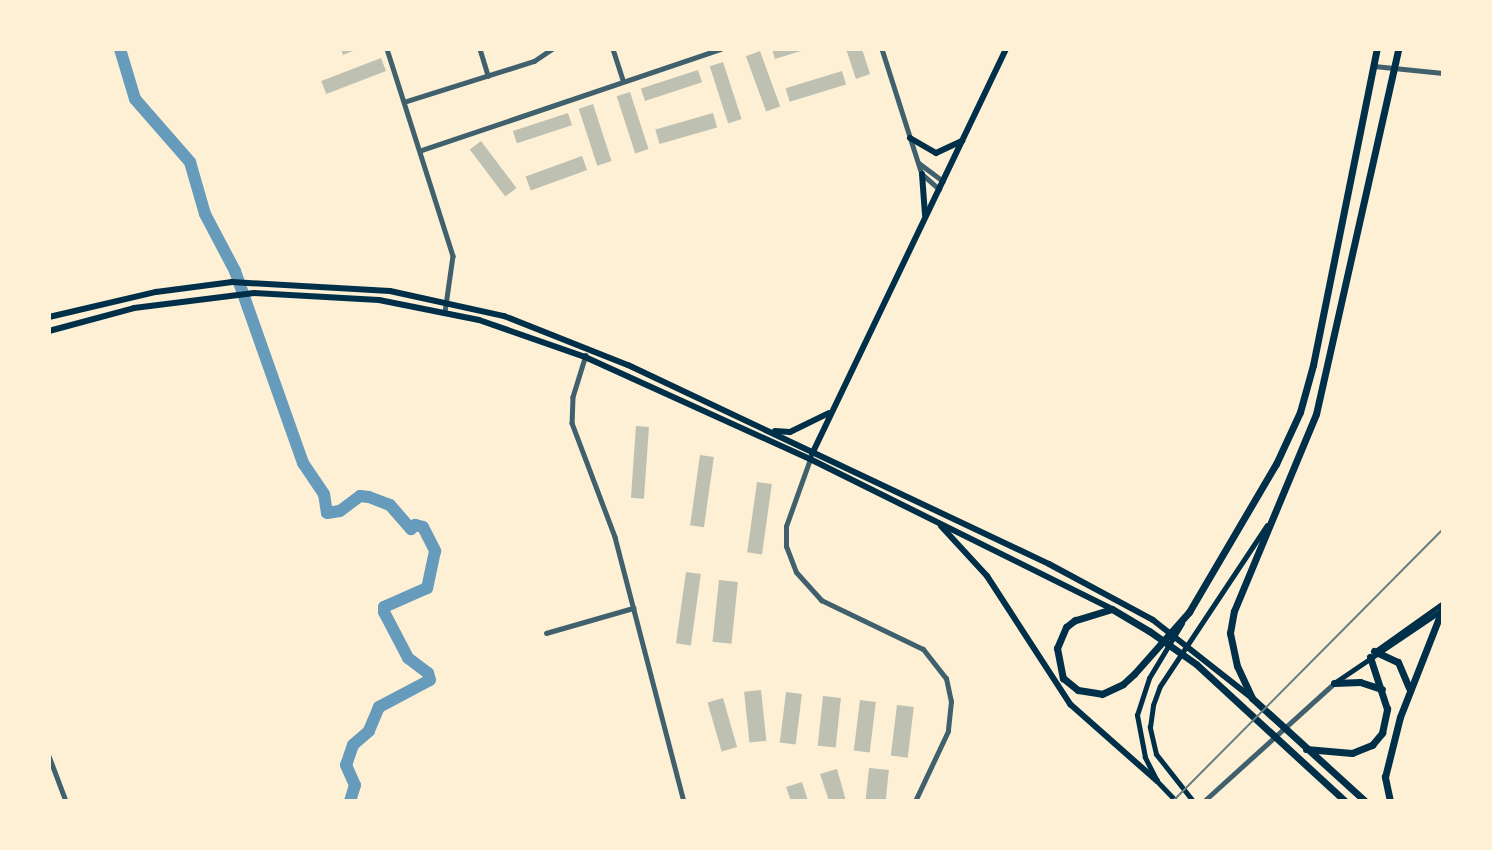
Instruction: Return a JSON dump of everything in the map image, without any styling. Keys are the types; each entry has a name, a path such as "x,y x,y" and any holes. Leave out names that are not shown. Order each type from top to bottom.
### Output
{"highway":[{"path":"1345,801 1196,664 1149,631 1112,609 1084,616 1061,636 1057,648 1060,671 1078,690 1102,694 1123,684 1189,611 1271,474 1300,412 1348,207 1377,49"},
{"path":"1365,801 1302,747 1254,700 1237,666 1230,633 1234,611 1316,414 1398,49"},
{"path":"1390,801 1385,777 1410,691 1443,607"},
{"path":"1302,747 1342,754 1372,745 1387,719 1375,654"},
{"path":"1375,654 1402,666 1410,691"},
{"path":"1334,683 1360,682 1382,689"}],"main road":[{"path":"810,459 1006,49"},
{"path":"910,138 936,153 964,140"},
{"path":"922,174 925,217"},
{"path":"49,317 156,292 251,282 361,288 448,302 515,320 589,348 1049,564 1153,620 1202,654 1254,700"},
{"path":"49,331 134,308 238,293 353,297 445,312 585,357 810,459 1112,609"},
{"path":"769,431 790,432 830,413"},
{"path":"1193,801 1175,782 1152,740 1150,715 1156,695 1271,520"},
{"path":"937,521 987,576 1070,704 1176,801"},
{"path":"1334,683 1443,607"},
{"path":"1157,781 1140,743 1138,705 1189,611"}],"street":[{"path":"387,49 422,150 453,256 445,312"},
{"path":"480,49 488,75"},
{"path":"404,102 534,61 552,49"},
{"path":"613,49 623,80"},
{"path":"422,150 707,51 720,49"},
{"path":"882,49 922,174 939,189"},
{"path":"1374,66 1443,73"},
{"path":"919,163 943,181"},
{"path":"589,348 573,397 572,423 615,537 684,801"},
{"path":"810,459 786,526 786,546 796,572 821,600 923,649 946,678 951,701 948,731 915,801"},
{"path":"546,633 633,608"},
{"path":"1204,801 1334,683"},
{"path":"49,756 66,801"}],"building":[{"path":"341,49 358,49 343,55"},
{"path":"772,49 803,49 804,50 775,59"},
{"path":"846,49 862,49 870,74 856,79"},
{"path":"760,51 780,106 766,112 746,56"},
{"path":"381,58 386,71 326,94 321,81"},
{"path":"723,62 742,119 728,123 710,66"},
{"path":"698,70 702,82 645,101 641,89"},
{"path":"842,71 846,84 790,102 786,88"},
{"path":"630,92 649,149 635,153 617,96"},
{"path":"593,104 612,161 597,166 579,109"},
{"path":"568,113 572,125 517,143 513,131"},
{"path":"713,113 717,127 659,144 655,130"},
{"path":"481,141 517,188 505,197 470,149"},
{"path":"582,156 587,170 531,191 526,177"},
{"path":"636,426 649,427 644,499 631,498"},
{"path":"700,455 714,457 704,527 690,525"},
{"path":"757,482 772,484 762,554 747,552"},
{"path":"686,572 701,574 691,645 676,643"},
{"path":"719,580 738,582 731,644 713,642"},
{"path":"761,690 766,741 749,742 744,692"},
{"path":"786,692 802,694 796,745 780,743"},
{"path":"823,696 841,698 836,748 818,746"},
{"path":"723,698 737,747 722,751 708,702"},
{"path":"860,700 876,702 870,753 854,751"},
{"path":"897,705 914,707 908,758 891,756"},
{"path":"869,768 889,770 886,801 866,801"},
{"path":"837,769 846,801 829,801 820,774"},
{"path":"802,782 808,801 791,801 786,787"}],"waterway":[{"path":"120,49 135,99 190,162 205,214 235,271 303,463 324,494 327,513 340,511 360,496 369,497 390,505 411,529 415,525 423,527 435,551 427,588 384,607 384,612 408,658 428,673 430,680 379,707 369,731 353,745 346,765 355,785 350,801"}],"railway":[{"path":"1173,801 1443,529"}]}
